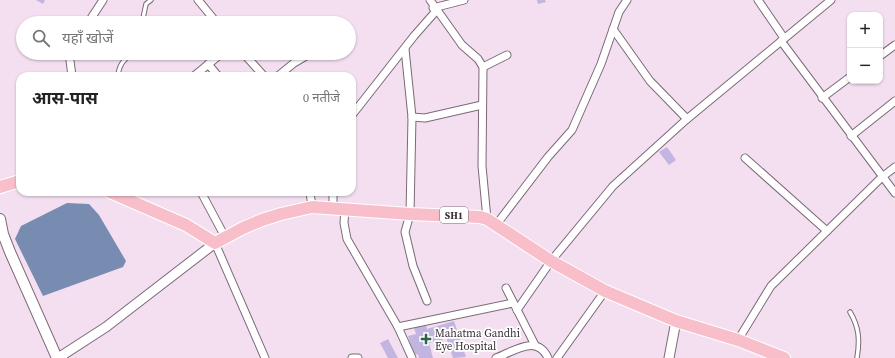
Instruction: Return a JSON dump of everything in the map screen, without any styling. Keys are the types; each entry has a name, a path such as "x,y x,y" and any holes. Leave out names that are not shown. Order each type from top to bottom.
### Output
{"main road":[{"path":"0,187 16,182"},
{"path":"119,196 220,240"},
{"name":"SH1","path":"220,240 244,228 281,214 312,207 410,214 469,216 492,222 551,261 605,291 676,321 738,340 784,358"},
{"path":"0,219 3,234 10,252 57,358"}],"street":[{"path":"93,16 103,0"},
{"path":"198,0 211,16"},
{"path":"430,0 462,46 478,59 483,67 482,166 492,222"},
{"path":"356,110 435,9 464,0"},
{"path":"758,0 782,40 822,98 895,193"},
{"path":"517,310 551,261 612,186 687,118 831,0"},
{"path":"492,222 572,130 601,64 619,12 625,1"},
{"path":"613,29 650,81 687,118"},
{"path":"883,54 895,45"},
{"path":"405,49 412,117 410,214 405,232 413,266 427,301"},
{"path":"483,67 507,55"},
{"path":"70,60 71,72"},
{"path":"199,72 213,60"},
{"path":"249,60 260,72"},
{"path":"283,72 299,60"},
{"path":"208,64 215,72"},
{"path":"822,98 847,79"},
{"path":"851,136 895,101"},
{"path":"412,117 425,118 482,105"},
{"path":"745,158 827,231"},
{"path":"738,340 771,286 882,177 895,167"},
{"path":"203,196 265,358"},
{"path":"311,196 312,207"},
{"path":"334,196 344,223 347,239 398,327 412,358"},
{"path":"57,358 106,327 220,240"},
{"path":"506,288 535,345"},
{"path":"557,358 605,291"},
{"path":"398,327 513,303"},
{"path":"669,358 676,321"},
{"path":"496,358 525,346 535,345 544,349 548,358"},
{"path":"352,358 358,358"}],"lane":[{"path":"143,16 146,4 150,0"},
{"path":"118,72 119,67 124,60"},
{"path":"850,312 857,323 860,338 857,358"}],"water":[{"path":"67,203 89,204 99,215 126,261 123,267 43,296 15,239 21,226"}],"building":[{"path":"36,0 45,0 43,4"},
{"path":"537,0 545,0 546,2 538,4"},
{"path":"667,147 676,160 669,165 659,152"},
{"name":"Mahatma Gandhi Eye Hospital","path":"454,321 466,357 453,358 446,337 442,338 444,345 438,347 436,341 429,343 433,358 419,358 418,354 414,355 408,336 416,334 414,328 426,325 427,329"},
{"path":"388,339 398,358 388,358 380,343"}],"place":[{"name":"Mahatma Gandhi Eye Hospital","path":"426,339"}]}
